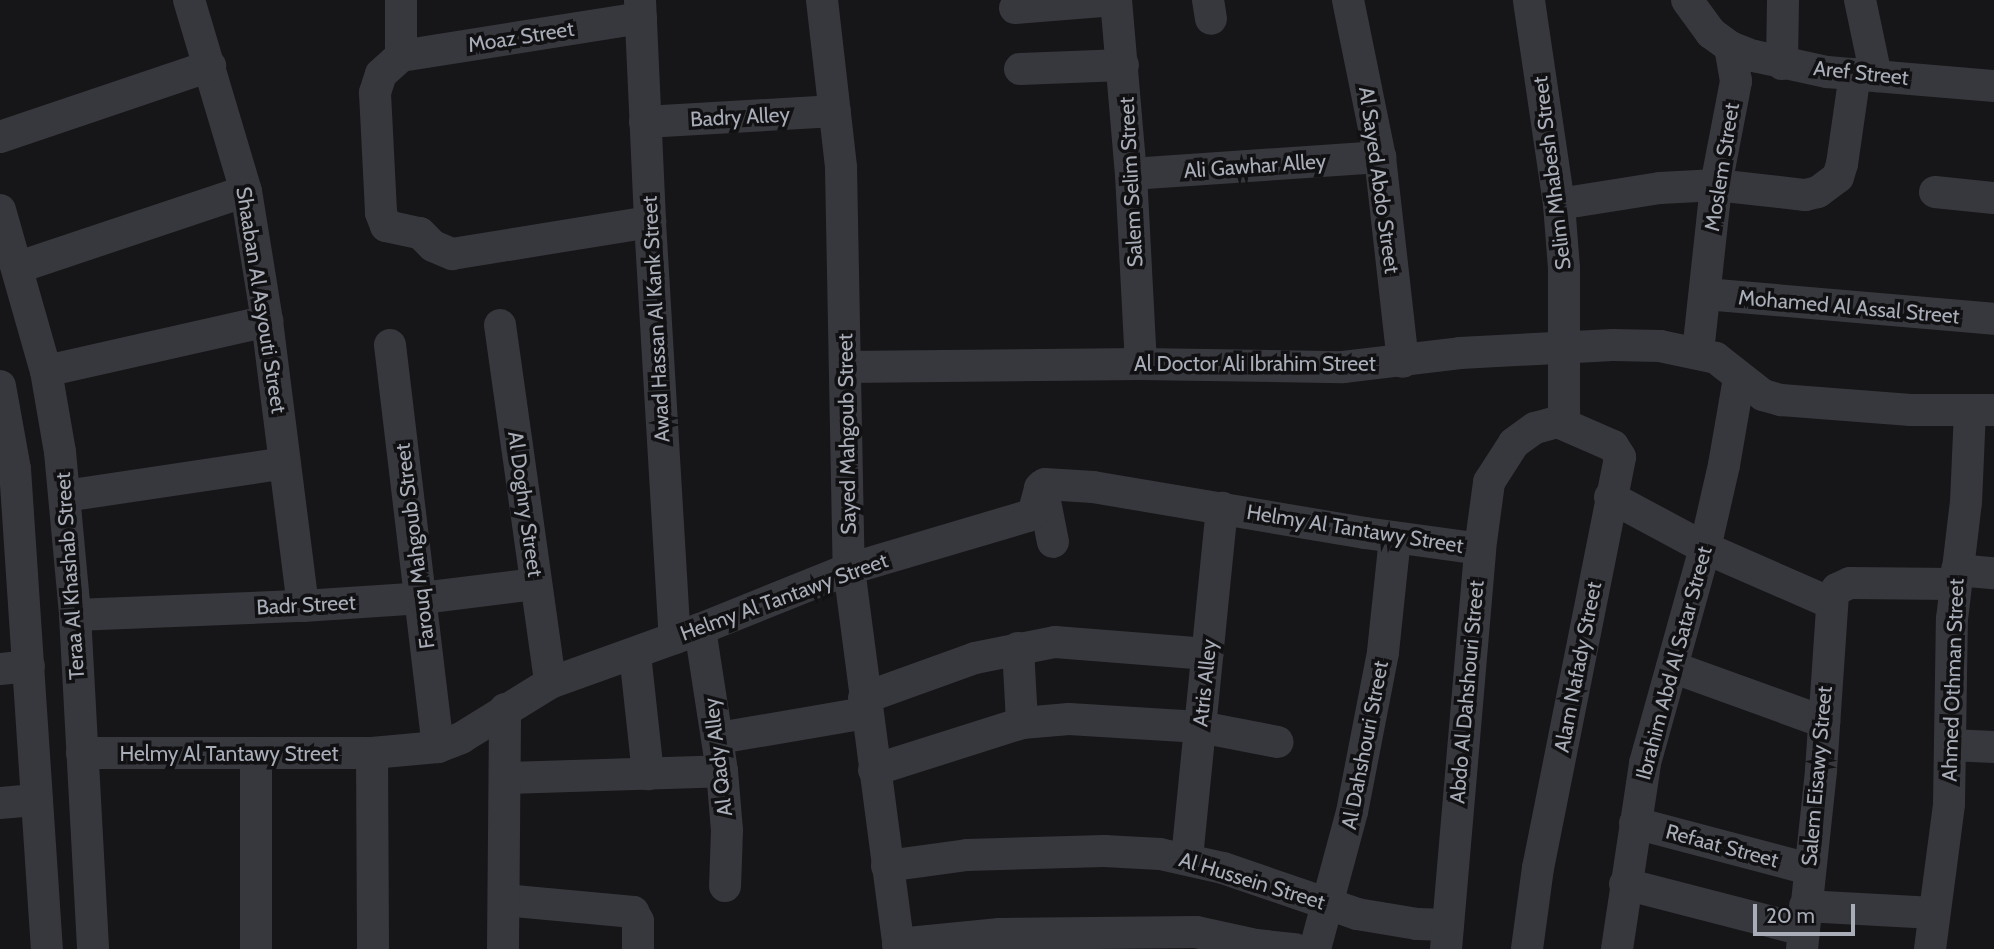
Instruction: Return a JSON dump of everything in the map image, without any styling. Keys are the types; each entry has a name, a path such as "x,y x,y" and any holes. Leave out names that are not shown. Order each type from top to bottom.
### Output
{"street":[{"name":"Shaaban Al Asyouti Street","path":"189,0 246,191 267,321 303,606"},
{"path":"401,0 401,56 381,74 374,93 381,213 383,222 389,228 420,233 442,252 452,254 650,222"},
{"name":"Sayed Mahgoub Street","path":"822,0 841,168 849,569 865,706 899,946"},
{"path":"1015,8 1115,0"},
{"name":"Salem Selim Street","path":"1115,0 1124,65 1141,364"},
{"name":"Al Sayed Abdo Street","path":"1348,0 1380,157 1403,362"},
{"name":"Selim Mhabesh Street","path":"1529,0 1559,204 1564,268 1565,347"},
{"path":"1687,0 1712,33 1730,47"},
{"path":"1782,64 1783,0"},
{"path":"1559,204 1660,188 1716,185 1805,195 1829,186 1838,177 1866,75 1860,0"},
{"name":"Moaz Street","path":"401,56 640,9"},
{"name":"Awad Hassan Al Kank Street","path":"640,9 650,222 687,634"},
{"name":"Aref Street","path":"1730,47 1782,64 1866,75 1994,86"},
{"name":"Moslem Street","path":"1698,352 1716,185 1736,81 1736,66 1730,47"},
{"path":"1020,69 1124,65"},
{"path":"0,137 210,66"},
{"name":"Badry Alley","path":"645,121 835,111"},
{"name":"Ali Gawhar Alley","path":"1131,174 1380,157"},
{"path":"19,267 246,191"},
{"path":"1935,192 1994,198"},
{"name":"Teraa Al Khashab Street","path":"0,210 19,267 47,371 65,496 75,615 93,949"},
{"name":"Mohamed Al Assal Street","path":"1705,294 1994,318"},
{"path":"47,371 267,321"},
{"name":"Al Doghry Street","path":"500,325 550,683"},
{"name":"Farouq Mahgoub Street","path":"390,345 438,747"},
{"name":"Al Doctor Ali Ibrahim Street","path":"845,368 1141,364 1343,368 1460,353 1565,347 1660,346 1716,358 1763,395 1781,400 1845,407 1982,411"},
{"path":"1558,422 1564,412 1565,347"},
{"name":"Ibrahim Abd Al Satar Street","path":"1617,949 1645,764 1705,548 1724,464 1739,378"},
{"path":"0,386 12,444 9,506 15,668 37,800 47,949"},
{"name":"Ahmed Othman Street","path":"1930,949 1949,804 1956,577 1982,411"},
{"name":"Alam Nafady Street","path":"1527,949 1538,868 1610,497 1620,462 1616,449 1558,422"},
{"name":"Abdo Al Dahshouri Street","path":"1447,937 1480,549 1489,482 1501,460 1527,433 1558,422"},
{"path":"65,496 285,463"},
{"path":"1042,486 1054,542"},
{"name":"Helmy Al Tantawy Street","path":"82,753 256,755 372,753 438,747 461,738 550,683 635,654 849,569 1028,516 1034,511 1042,486 1093,487 1395,538 1480,549"},
{"path":"1610,497 1705,548 1830,603 1837,589 1850,583 1994,573"},
{"name":"Atris Alley","path":"1187,858 1222,508"},
{"name":"Al Dahshouri Street","path":"1315,949 1346,841 1383,652 1395,538"},
{"name":"Badr Street","path":"75,615 303,606 422,598 536,584"},
{"name":"Salem Eisawy Street","path":"1803,928 1824,722 1830,603"},
{"name":"Al Qady Alley","path":"687,634 719,738 727,830 725,886"},
{"path":"719,738 865,706 975,657 1018,648 1055,642 1208,654"},
{"path":"1018,648 1022,723"},
{"path":"635,654 648,774"},
{"path":"1672,667 1824,722"},
{"path":"503,949 505,709"},
{"path":"874,770 1022,723 1069,719 1200,727 1278,742"},
{"path":"1951,744 1994,747"},
{"path":"372,753 373,949"},
{"path":"256,755 256,949"},
{"path":"505,778 722,771"},
{"path":"0,803 37,800"},
{"name":"Refaat Street","path":"1635,823 1809,869"},
{"name":"Al Hussein Street","path":"887,866 967,856 1076,852 1132,852 1187,858 1259,879 1328,905 1447,937"},
{"path":"1625,884 1803,928 1934,913"},
{"path":"504,900 633,912 638,921 638,949"},
{"path":"899,946 1000,934 1196,932 1256,945 1295,949"}]}
